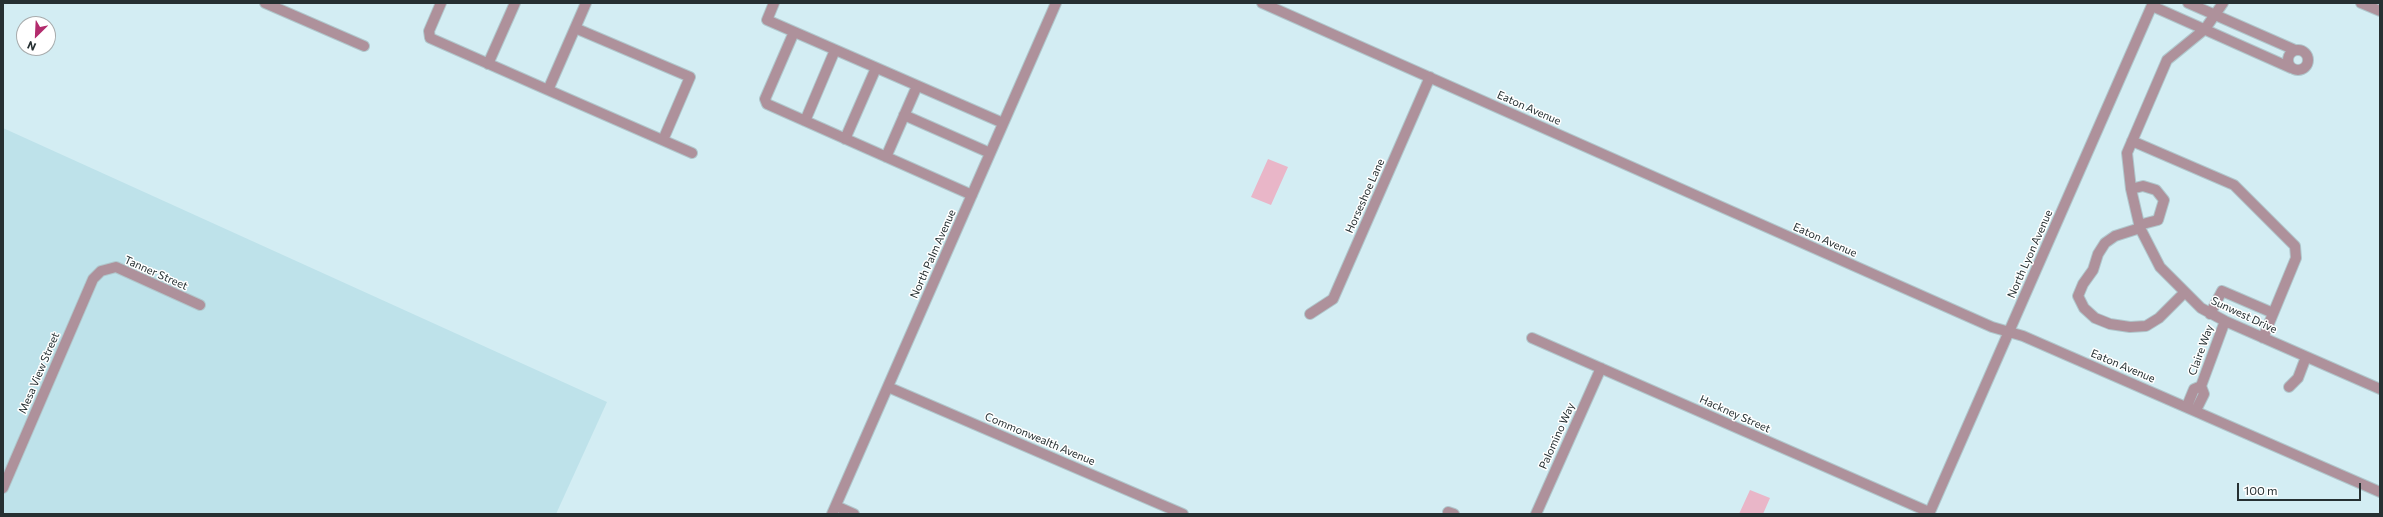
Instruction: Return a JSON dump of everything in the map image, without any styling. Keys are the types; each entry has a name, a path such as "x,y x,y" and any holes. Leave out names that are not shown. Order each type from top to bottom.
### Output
{"street":[{"path":"265,3 364,46"},
{"path":"441,3 429,31 430,38 692,153"},
{"path":"488,64 515,3"},
{"path":"548,90 586,3"},
{"path":"774,3 767,20 1003,123"},
{"name":"North Palm Avenue","path":"834,510 1056,3"},
{"name":"Eaton Avenue","path":"1262,3 1992,327 2009,331 2192,408 2380,492"},
{"name":"Sunwest Drive","path":"2223,3 2216,16 2205,29 2167,60 2127,153 2131,189 2140,226 2160,267 2210,314 2380,389"},
{"path":"2361,3 2380,11"},
{"path":"2153,5 2184,20 2291,68 2300,70 2305,67 2308,61 2304,52 2295,50 2190,4 2184,20"},
{"name":"North Lyon Avenue","path":"1929,513 2153,5"},
{"path":"575,28 690,77 663,140"},
{"path":"794,32 765,99 767,104 972,195"},
{"path":"805,121 835,50"},
{"path":"2291,68 2287,59 2290,53 2295,50"},
{"path":"845,138 876,68"},
{"name":"Horseshoe Lane","path":"1310,314 1333,299 1430,77"},
{"path":"886,157 917,86"},
{"path":"904,115 990,153"},
{"path":"2132,141 2234,185 2295,246 2296,258 2263,338"},
{"path":"2131,189 2143,186 2156,190 2164,200 2158,220 2115,236 2105,243 2098,254 2092,270 2083,284 2078,296 2084,308 2095,318 2110,324 2130,327 2146,326 2159,318 2185,292"},
{"name":"Tanner Street","path":"101,271 116,268 200,306"},
{"name":"Mesa View Street","path":"3,488 93,279 101,271"},
{"path":"2210,314 2222,291 2273,313"},
{"name":"Claire Way","path":"2192,408 2204,394 2202,386 2225,321"},
{"name":"Hackney Street","path":"1532,338 1929,513"},
{"path":"2289,387 2298,378 2306,357"},
{"name":"Palomino Way","path":"1536,514 1601,368"},
{"name":"Commonwealth Avenue","path":"888,387 1183,514"},
{"path":"834,510 854,514"}],"shaded area":[{"path":"3,128 607,402 556,514 3,514"},
{"path":"1268,159 1288,167 1271,205 1251,197"},
{"path":"1750,490 1770,498 1763,514 1739,514"}]}
